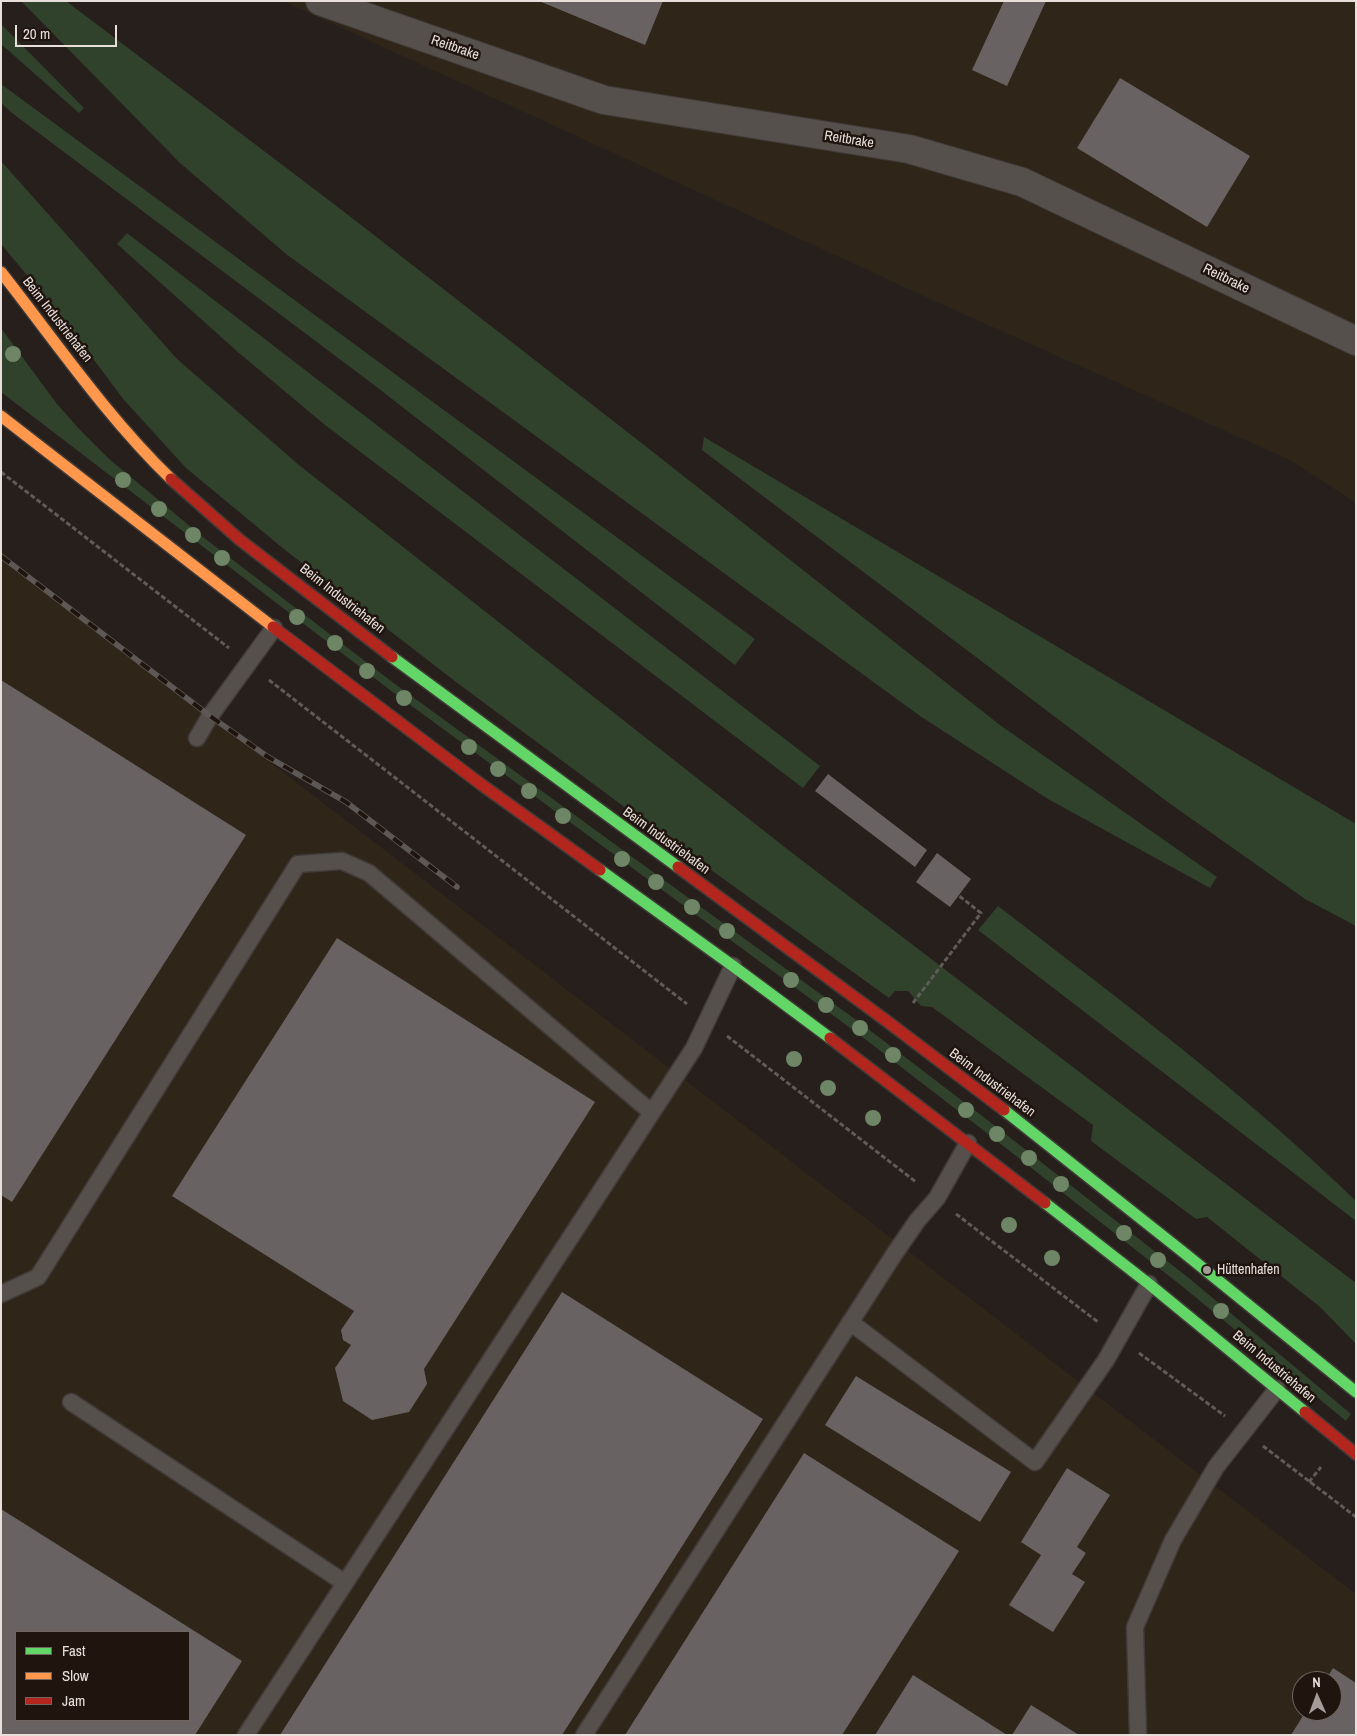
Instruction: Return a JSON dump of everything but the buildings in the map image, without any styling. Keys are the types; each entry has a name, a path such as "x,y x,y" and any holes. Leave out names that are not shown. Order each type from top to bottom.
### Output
{"main road":[{"name":"Beim Industriehafen","path":"1,272 135,442 198,505 403,666 894,1027 1009,1114 1215,1276 1356,1392"},
{"name":"Beim Industriehafen","path":"1,416 274,628 482,785 733,966 968,1143 1149,1284 1356,1454"}],"street":[{"name":"Reitbrake","path":"320,1 604,100 909,149 1022,182 1356,341"}],"lane":[{"path":"196,738 274,628"},
{"path":"1,1294 38,1277 298,864 342,860 369,873 651,1112"},
{"path":"246,1735 694,1048 733,966"},
{"path":"584,1735 895,1253 936,1198 968,1143"},
{"path":"850,1322 1035,1462 1100,1368 1149,1284"},
{"path":"1138,1735 1135,1627 1173,1540 1216,1467 1277,1389"},
{"path":"71,1402 345,1583"}],"path":[{"path":"1,472 936,1198 1356,1517"},
{"path":"914,1002 982,913 958,896"}],"shaded area":[{"path":"283,1 1356,1 1356,503 1290,460 941,304"},
{"path":"1,556 1356,1594 1356,1735 1,1735"}],"green space":[{"path":"21,1 66,1 334,204 1000,725 1217,877 1210,888 1048,799 920,716 286,254 180,163"},
{"path":"1,24 84,108 79,113 1,44"},
{"path":"1,84 755,639 735,665 374,385 12,113 1,103"},
{"path":"1,161 177,359 299,465 791,852 1356,1283 1356,1344 1320,1307 1207,1217 1196,1219 1091,1141 1093,1125 932,1007 921,1006 908,991 895,991 889,998 654,829 456,682 285,550 186,468 124,400 61,316 1,244"},
{"path":"127,233 820,766 803,788 325,425 239,353 117,244"},
{"path":"1,328 57,404 81,431 108,458 203,537 395,684 863,1025 994,1125 1190,1279 1351,1414 1346,1421 1183,1287 857,1033 390,690 1,392"},
{"path":"704,437 1356,824 1356,926 1305,899 1169,803 702,450"},
{"path":"998,906 1181,1048 1314,1161 1356,1201 1356,1221 978,930"}],"railway":[{"path":"1,556 210,716 268,757 346,802 457,887"}],"traffic: fast":[{"path":"392,657 678,867"},
{"path":"600,870 830,1038"},
{"path":"1004,1110 1356,1392"},
{"path":"1045,1203 1149,1284 1305,1412"}],"traffic: slow":[{"path":"1,272 104,405 171,479"},
{"path":"1,416 273,627"}],"traffic: jam":[{"path":"171,479 240,540 392,657"},
{"path":"273,627 482,785 600,870"},
{"path":"678,867 1004,1110"},
{"path":"830,1038 1045,1203"},
{"path":"1305,1412 1356,1454"}],"place":[{"name":"Hüttenhafen","path":"1207,1270"}]}
